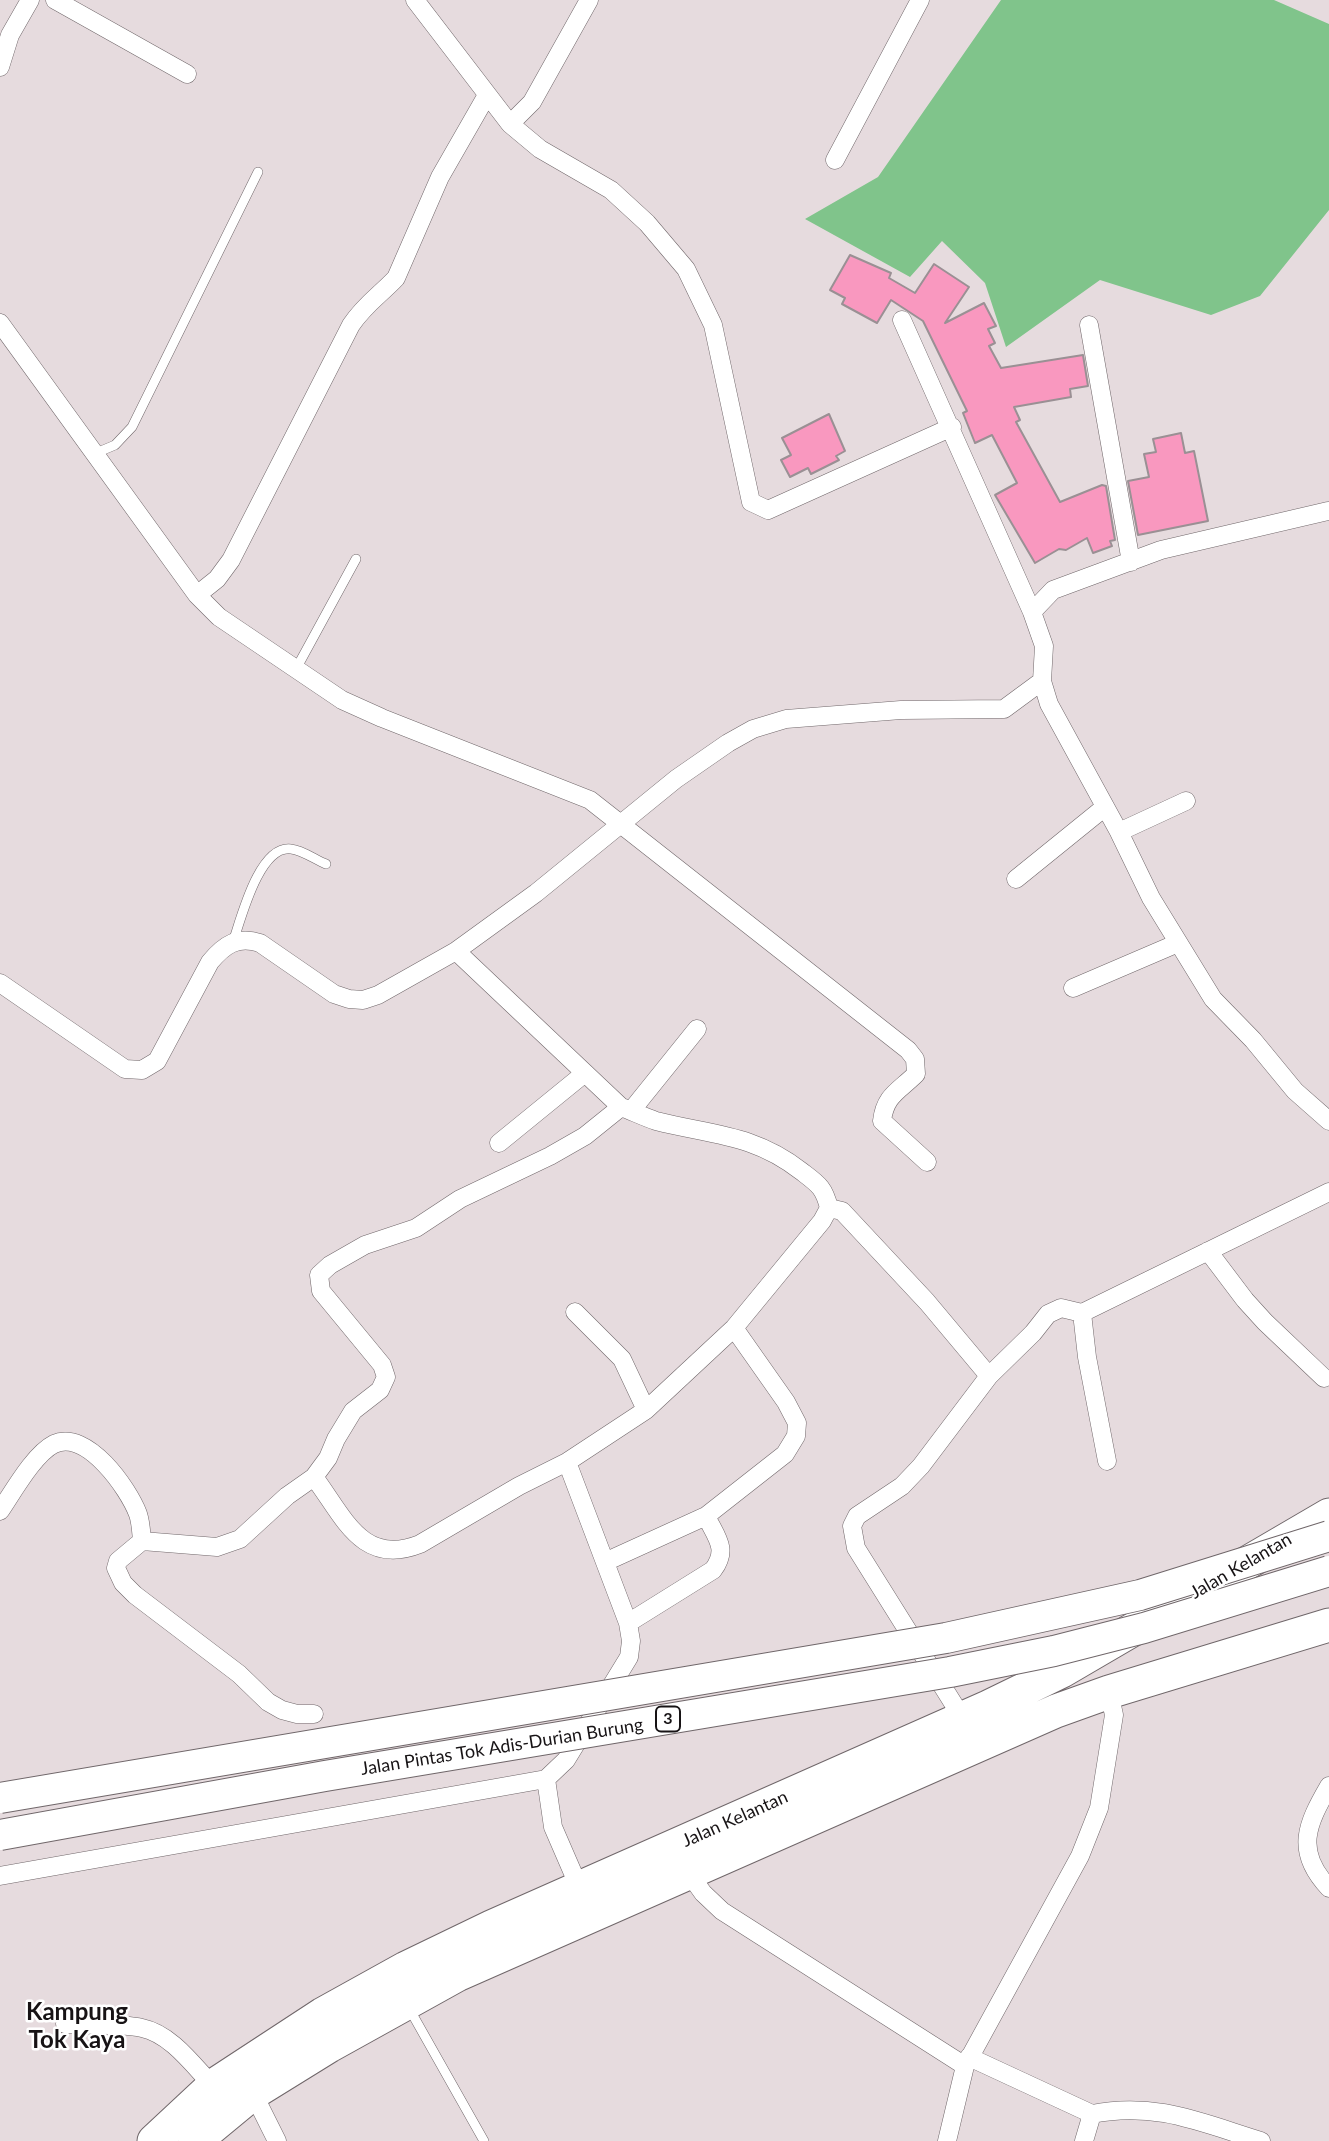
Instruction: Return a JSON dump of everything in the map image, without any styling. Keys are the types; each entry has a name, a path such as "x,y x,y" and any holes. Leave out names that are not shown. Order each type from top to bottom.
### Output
{"highway":[{"name":"Jalan Kelantan","path":"154,2141 213,2086 323,2014 406,1968 579,1887 963,1719 1062,1671 1329,1515"},
{"name":"Jalan Kelantan","path":"195,2141 253,2093 405,2002 457,1975 1056,1711 1329,1625"}],"main road":[{"name":"Jalan Pintas Tok Adis-Durian Burung","path":"0,1798 946,1638 1140,1595 1329,1536"},
{"name":"Jalan Pintas Tok Adis-Durian Burung","path":"0,1835 325,1776 950,1672 1054,1651 1144,1628 1329,1571"}],"street":[{"path":"0,67 10,35 30,0"},
{"path":"55,0 187,74"},
{"path":"415,0 510,124 540,149 611,190 647,223 686,269 713,325 751,502 768,510 952,427"},
{"path":"510,124 532,102 589,0"},
{"path":"835,159 920,0"},
{"path":"197,595 218,579 231,560 351,325 368,302 396,278 440,177 487,95"},
{"path":"902,320 952,427 1032,612 1044,646 1042,681 1049,704 1119,832 1151,898 1213,999 1254,1040 1295,1091 1329,1121"},
{"path":"0,323 197,595 219,617 342,700 590,800 620,823 908,1050 915,1059 916,1074 890,1096 884,1107 882,1121 927,1162"},
{"path":"1089,325 1131,562"},
{"path":"1032,612 1054,590 1161,551 1329,511"},
{"path":"0,983 125,1069 142,1070 157,1060 211,962 233,942 247,939 260,943 334,994 363,1000 378,995 456,951 536,893 620,823 728,743 753,729 798,718 901,710 1004,709 1042,681"},
{"path":"1119,832 1186,801"},
{"path":"1016,880 1105,807"},
{"path":"1073,988 1178,943"},
{"path":"314,1477 356,1535 370,1546 387,1551 404,1550 420,1544 519,1486 567,1462 646,1410 734,1328 822,1221 829,1208 824,1189 785,1159 763,1147 738,1138 654,1120 626,1109 456,951"},
{"path":"314,1714 297,1714 268,1702 239,1674 135,1595 123,1583 116,1567 118,1560 142,1541 217,1547 240,1539 287,1496 314,1477 328,1458 353,1411 380,1390 386,1377 382,1365 321,1292 319,1275 330,1265 365,1245 416,1228 460,1199 550,1156 585,1136 626,1109 697,1029"},
{"path":"499,1143 585,1073"},
{"path":"963,1719 856,1548 852,1526 857,1516 902,1486 921,1466 989,1376 1033,1333 1048,1314 1061,1308 1082,1313 1329,1192"},
{"path":"829,1208 842,1210 927,1302 989,1376"},
{"path":"1208,1251 1251,1307 1324,1378"},
{"path":"575,1312 622,1359 646,1410"},
{"path":"1082,1313 1087,1357 1107,1461"},
{"path":"605,1562 706,1516 785,1454 796,1436 797,1423 786,1402 734,1328"},
{"path":"0,1511 47,1449 65,1441 75,1442 108,1467 128,1496 141,1525 142,1541"},
{"path":"0,1876 546,1779 566,1760 629,1657 631,1642 628,1623 567,1462"},
{"path":"628,1623 713,1570 721,1560 722,1549 706,1516"},
{"path":"947,2141 967,2061 1092,1830 1114,1715 1110,1692"},
{"path":"546,1779 553,1827 579,1887"},
{"path":"1329,1786 1311,1817 1307,1835 1307,1852 1314,1869 1329,1888"},
{"path":"688,1872 703,1894 722,1911 967,2061 1092,2114 1111,2110 1149,2109 1261,2141"},
{"path":"65,2024 140,2027 155,2032 168,2041 213,2086"},
{"path":"253,2093 277,2141"},
{"path":"1089,2139 1092,2114"}],"lane":[{"path":"96,453 115,445 132,427 258,172"},
{"path":"296,669 356,559"},
{"path":"233,942 255,881 263,865 277,852 290,849 326,864"},
{"path":"405,2002 484,2141"}],"green space":[{"path":"1001,0 1274,0 1329,24 1329,210 1260,296 1211,315 1100,280 1006,347 985,283 942,241 910,277 805,219 878,177"}],"building":[{"path":"850,255 891,273 889,278 915,293 934,264 969,287 945,323 984,303 996,326 988,329 995,343 989,346 1001,368 1083,355 1088,386 1070,389 1071,397 1014,407 1020,420 1016,422 1060,502 1102,485 1106,486 1115,540 1110,541 1112,546 1093,553 1087,538 1066,550 1059,549 1035,563 995,495 1017,483 992,435 975,443 963,413 967,411 923,321 891,300 877,323 842,304 845,298 830,290"},
{"path":"829,414 845,451 836,456 839,460 811,474 808,468 790,477 781,460 791,455 782,438"},
{"path":"1181,433 1185,453 1194,451 1208,521 1138,535 1128,481 1149,477 1144,454 1156,452 1153,439"}],"district":[{"name":"Kampung Tok Kaya","path":"77,2026"}]}
